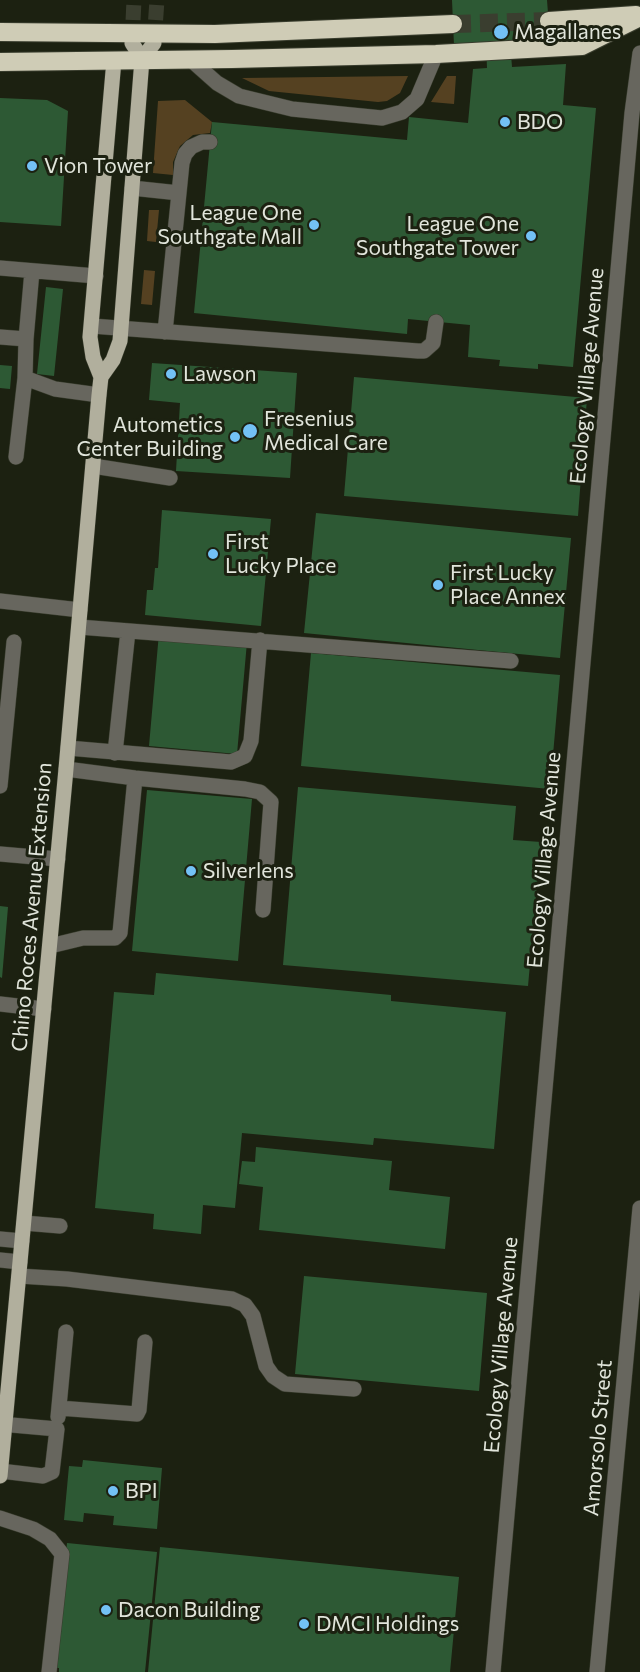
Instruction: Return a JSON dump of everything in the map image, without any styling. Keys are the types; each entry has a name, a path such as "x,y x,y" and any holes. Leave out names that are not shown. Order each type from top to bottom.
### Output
{"highway":[{"path":"549,21 640,16"},
{"path":"0,62 436,54 582,46 640,16"},
{"path":"0,32 215,34 453,24"}],"main road":[{"path":"132,43 142,59 154,43"},
{"name":"Chino Roces Avenue Extension","path":"101,377 113,360 120,341 142,59"},
{"name":"Chino Roces Avenue Extension","path":"0,1476 2,1424 20,1269 101,377 93,357 90,337 114,60"}],"street":[{"name":"Ecology Village Avenue","path":"493,1672 629,137 640,53"},
{"path":"189,59 217,83 239,96 292,109 382,118 402,112 417,99 436,54"},
{"path":"165,332 182,163 185,154 197,143 210,142"},
{"path":"132,188 179,193"},
{"path":"0,268 96,276"},
{"path":"16,457 25,378 32,271"},
{"path":"92,326 418,351 429,348 433,343 436,322"},
{"path":"0,337 26,339"},
{"path":"25,378 55,389 99,395"},
{"path":"93,466 170,478"},
{"path":"0,601 80,610"},
{"path":"79,627 511,661"},
{"path":"114,753 132,631"},
{"path":"68,748 231,762 244,756 252,741 260,640"},
{"path":"0,786 14,642"},
{"path":"66,769 260,792 271,802 263,910"},
{"path":"50,946 83,938 115,938 120,933 135,778"},
{"path":"0,854 58,859"},
{"path":"0,1004 44,1009"},
{"name":"Amorsolo Street","path":"597,1672 640,1208"},
{"path":"24,1223 60,1226"},
{"path":"0,1239 22,1241"},
{"path":"0,1260 20,1269 67,1279 232,1299 244,1305 253,1316 266,1366 273,1376 285,1384 354,1389"},
{"path":"0,1471 43,1476 52,1472 66,1332"},
{"path":"59,1408 137,1414 145,1342"},
{"path":"2,1424 57,1429"},
{"path":"0,1518 33,1529 50,1539 62,1554 49,1672"}],"shaded area":[{"path":"408,76 400,93 387,101 378,102 269,91 242,78"},
{"path":"447,76 456,76 454,104 431,102"},
{"path":"185,100 212,122 210,133 193,135 180,146 173,162 173,175 153,173 158,101"},
{"path":"149,210 159,210 156,242 147,241"},
{"path":"144,270 155,271 152,305 141,304"}],"building":[{"path":"452,0 547,0 550,40 510,42 512,67 566,64 563,105 596,108 573,367 538,364 538,369 499,366 500,360 468,357 470,325 408,319 407,334 194,313 212,122 407,140 409,117 468,123 473,69 487,68 486,43 454,45"},
{"name":"Vion Tower","path":"0,98 47,100 68,111 61,226 0,222"},
{"path":"46,287 63,289 54,376 37,374"},
{"name":"Autometics Center Building","path":"152,363 297,373 290,478 176,471 180,403 149,400"},
{"path":"0,365 12,366 10,389 0,388"},
{"path":"354,377 587,398 578,516 344,496"},
{"name":"First Lucky Place","path":"162,510 271,519 261,626 145,615 147,590 153,590 155,568 158,568"},
{"name":"First Lucky Place Annex","path":"316,513 571,538 560,658 304,633"},
{"path":"159,633 247,642 237,754 149,746"},
{"path":"311,653 560,675 550,789 301,766"},
{"path":"298,787 516,806 513,840 541,842 528,986 283,965"},
{"path":"147,790 252,799 238,961 132,951"},
{"path":"0,906 8,907 2,978 0,977"},
{"path":"156,973 391,995 391,1001 506,1012 494,1149 374,1138 373,1145 242,1133 235,1208 203,1205 201,1234 153,1229 154,1214 95,1208 114,992 154,995"},
{"path":"256,1147 392,1161 389,1190 450,1197 445,1249 259,1230 263,1187 239,1184 242,1161 255,1162"},
{"path":"304,1276 487,1293 479,1391 295,1374"},
{"name":"BPI","path":"83,1460 162,1468 157,1529 113,1525 114,1516 84,1513 83,1522 64,1520 69,1466 82,1467"},
{"name":"Dacon Building","path":"67,1543 157,1552 145,1672 59,1672 59,1668 55,1668"},
{"name":"DMCI Holdings","path":"160,1547 459,1577 450,1672 148,1672"}],"tunnel":[{"path":"132,43 134,0"},
{"path":"154,43 157,0"},
{"path":"453,24 549,21"}],"place":[{"name":"Magallanes","path":"501,32"},
{"name":"BDO","path":"505,122"},
{"name":"Vion Tower","path":"32,166"},
{"name":"League One Southgate Mall","path":"314,225"},
{"name":"League One Southgate Tower","path":"531,236"},
{"name":"Lawson","path":"171,374"},
{"name":"Fresenius Medical Care","path":"250,431"},
{"name":"Autometics Center Building","path":"235,437"},
{"name":"First Lucky Place","path":"213,554"},
{"name":"First Lucky Place Annex","path":"438,585"},
{"name":"Silverlens","path":"191,871"},
{"name":"BPI","path":"113,1491"},
{"name":"Dacon Building","path":"106,1610"},
{"name":"DMCI Holdings","path":"304,1624"}]}
